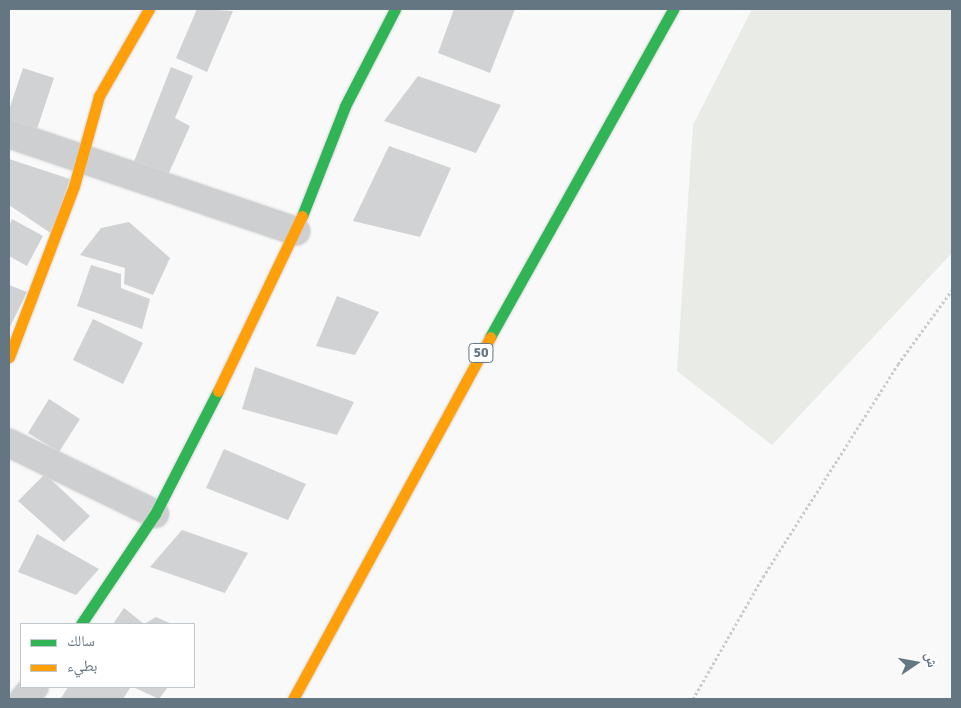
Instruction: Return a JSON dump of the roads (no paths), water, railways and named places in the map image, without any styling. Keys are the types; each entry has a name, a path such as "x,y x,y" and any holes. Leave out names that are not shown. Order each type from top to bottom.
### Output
{"street":[{"path":"9,357 84,157 90,122 99,96 149,9"},
{"path":"82,623 154,514 296,231 345,106 395,9"},
{"name":"50","path":"293,699 421,461 673,9"},
{"path":"9,134 84,157 296,231"},
{"path":"9,443 154,514"},
{"path":"24,699 33,688"}]}
